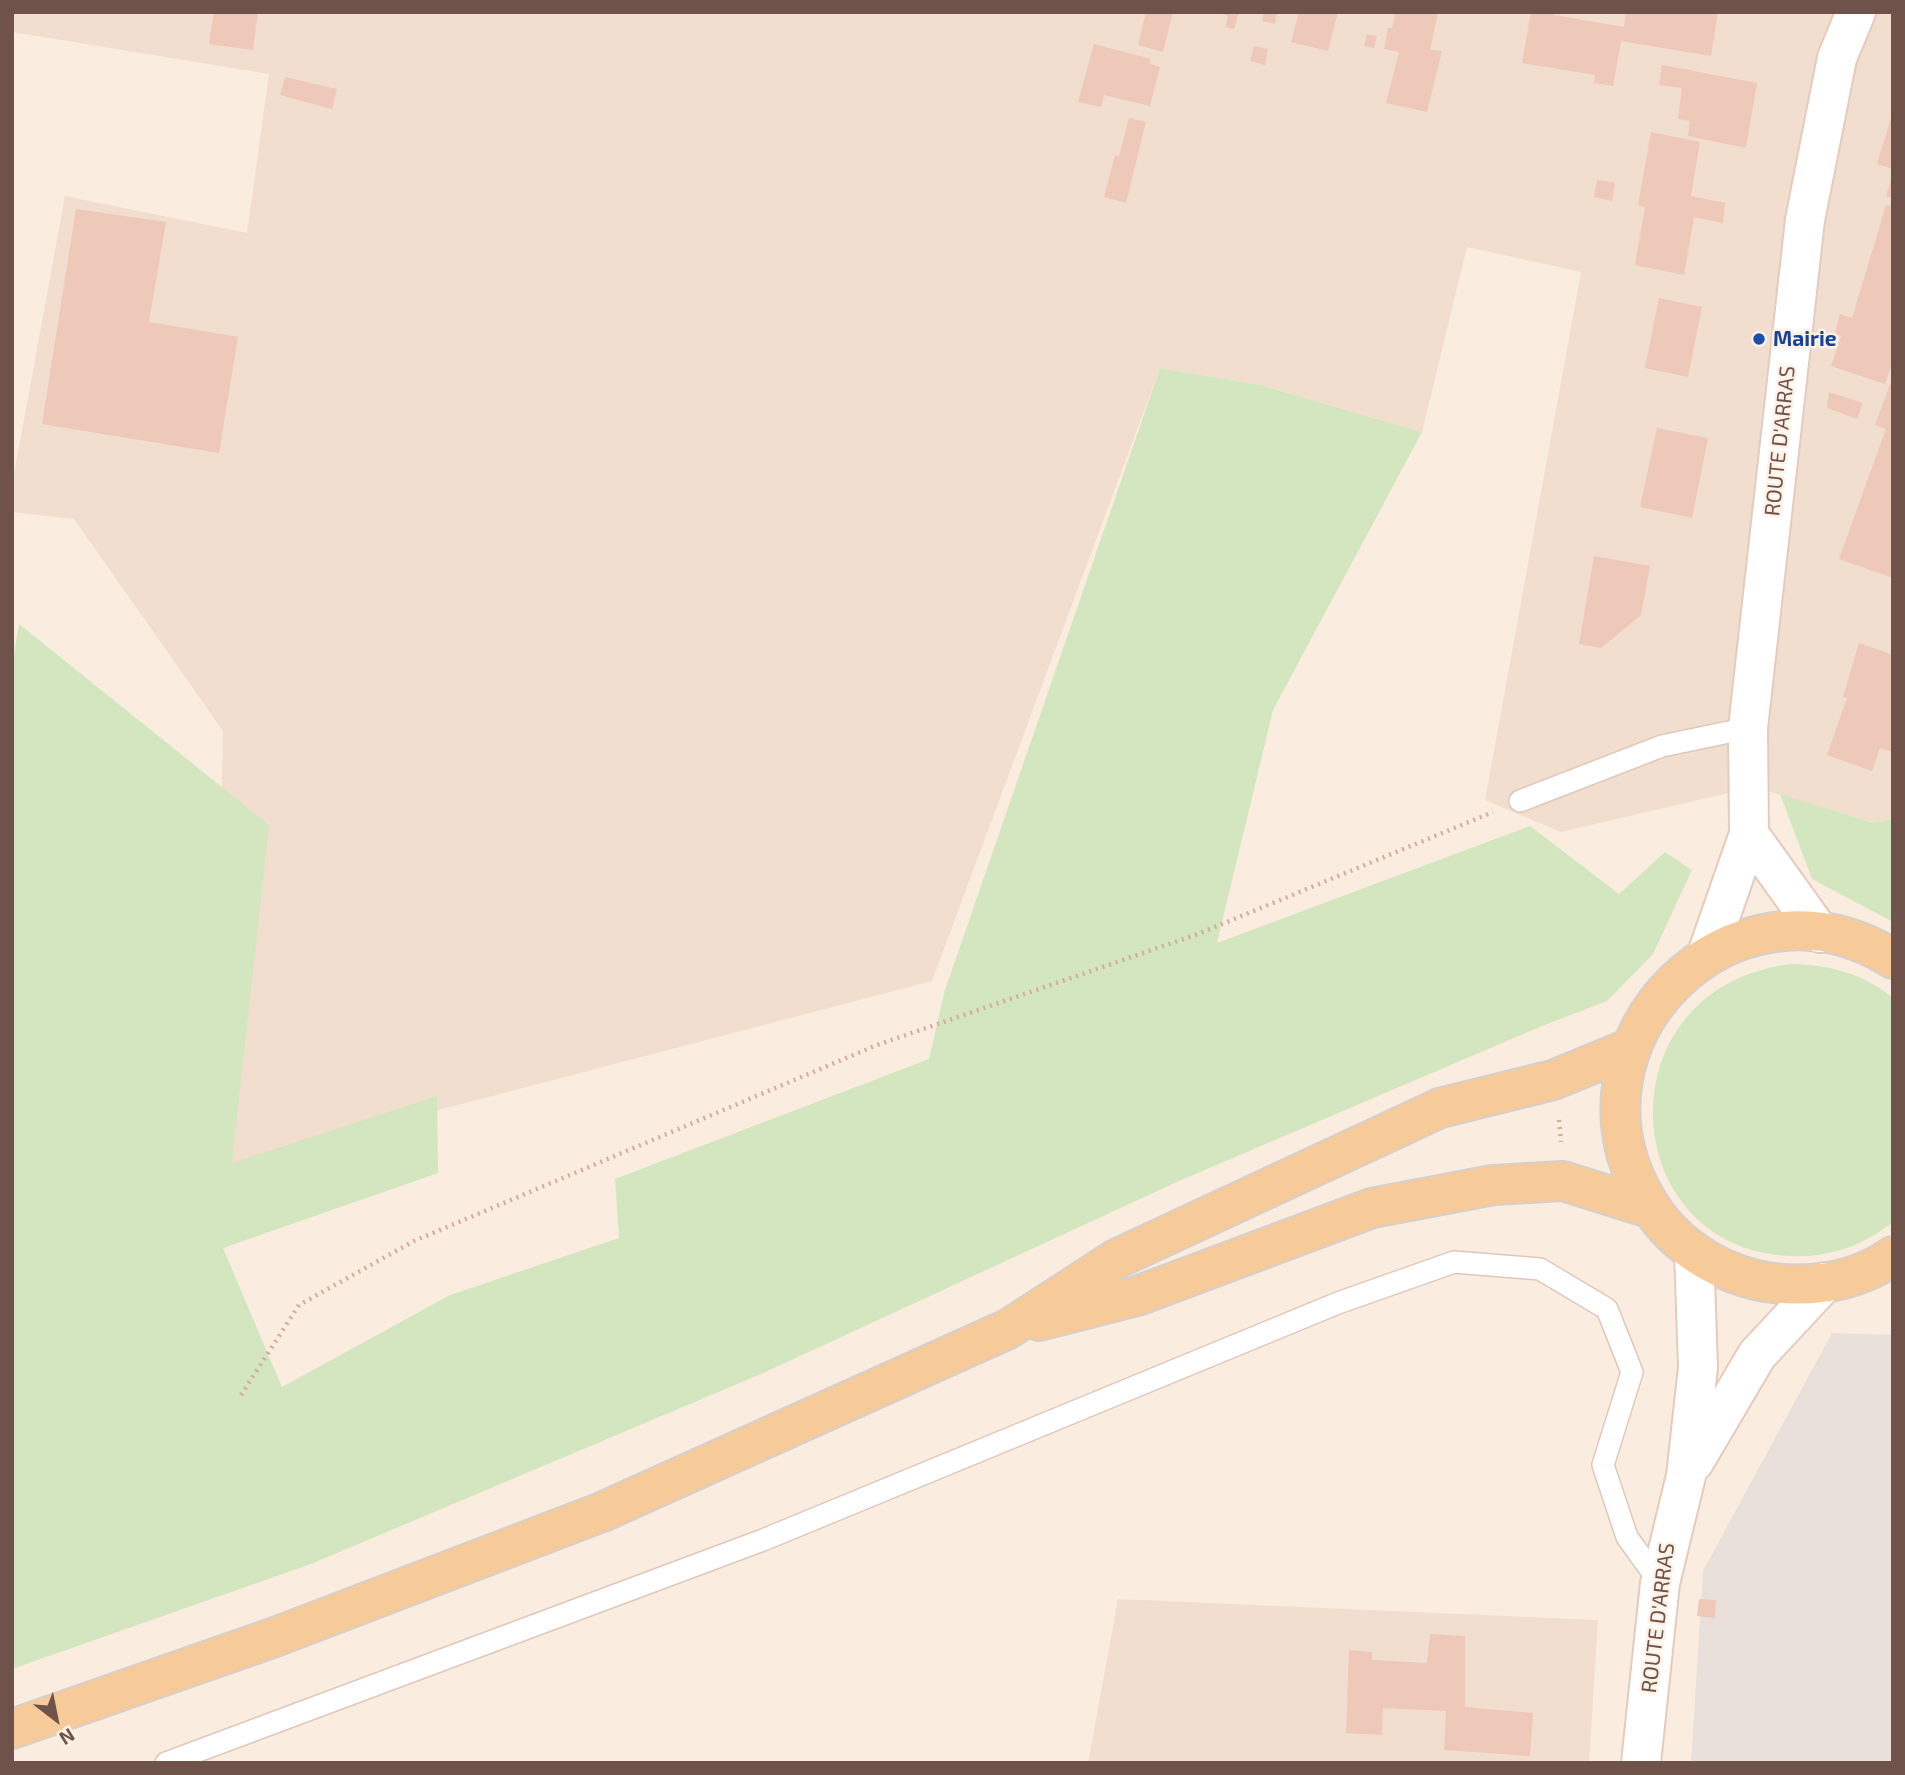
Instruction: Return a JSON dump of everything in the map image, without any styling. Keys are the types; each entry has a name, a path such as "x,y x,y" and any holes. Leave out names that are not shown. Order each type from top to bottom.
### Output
{"main road":[{"name":"ROUTE D'ARRAS","path":"1706,957 1749,834 1748,728 1805,220 1837,58 1856,12"},
{"path":"1749,834 1820,933"},
{"path":"1886,1267 1825,1282 1766,1282 1729,1271 1694,1252 1651,1209 1632,1172 1621,1131 1621,1089 1630,1048 1660,996 1706,957 1732,943 1790,931 1820,933 1856,941 1892,958"},
{"path":"12,1729 275,1637 603,1512 1008,1329 1116,1259 1427,1114 1553,1080 1630,1048"},
{"path":"1008,1329 1137,1296 1371,1208 1493,1185 1563,1181 1651,1209"},
{"name":"ROUTE D'ARRAS","path":"1641,1763 1660,1583 1686,1476 1698,1367 1694,1252"},
{"name":"ROUTE D'ARRAS","path":"1686,1476 1757,1355 1825,1282"}],"lane":[{"path":"1520,801 1662,746 1748,728"},
{"path":"166,1763 763,1539 1053,1423 1338,1303 1454,1262 1540,1269 1607,1310 1632,1372 1603,1465 1627,1537 1660,1583"}],"path":[{"path":"241,1395 299,1305 414,1241 877,1045 1198,934 1520,801"}],"shaded area":[{"path":"12,12 1893,12 1893,819 1873,823 1754,787 1561,832 1485,800 1581,272 1467,247 1422,432 1260,385 1160,368 932,981 213,1169 223,731 74,519 12,512 12,485 65,196 247,233 269,74 12,32"},
{"path":"1832,1333 1893,1335 1893,1763 1691,1763 1703,1571"},
{"path":"1118,1599 1598,1620 1589,1763 1088,1763"}],"green space":[{"path":"1160,368 1260,385 1422,432 1273,710 1217,943 1530,826 1619,894 1665,852 1692,870 1653,954 1607,1001 1542,1026 1179,1181 761,1374 311,1564 12,1669 12,665 19,624 269,825 232,1163 437,1096 438,1173 223,1248 282,1387 450,1295 619,1238 615,1179 929,1059 945,990"},
{"path":"1780,794 1873,823 1893,819 1893,922 1812,879"},
{"path":"1793,964 1846,972 1893,998 1893,1222 1870,1238 1845,1249 1804,1256 1790,1256 1731,1242 1689,1210 1662,1165 1653,1114 1661,1063 1687,1017 1731,982"}],"building":[{"path":"214,12 258,12 253,50 209,44"},
{"path":"1146,12 1173,12 1163,52 1138,45"},
{"path":"1217,12 1239,12 1234,29 1225,27 1228,16"},
{"path":"1264,12 1277,12 1275,24 1262,21"},
{"path":"1299,12 1338,12 1328,51 1291,42"},
{"path":"1388,12 1438,12 1430,50 1442,51 1427,112 1386,103 1399,52 1384,49 1388,28 1392,28 1395,15"},
{"path":"1531,12 1555,12 1554,15 1624,27 1626,12 1718,12 1711,56 1621,41 1613,86 1594,83 1595,75 1522,63"},
{"path":"1367,34 1377,36 1374,48 1364,46"},
{"path":"1094,44 1151,59 1149,63 1160,67 1150,106 1104,95 1101,107 1078,102"},
{"path":"1254,46 1268,49 1265,65 1250,61"},
{"path":"1662,65 1757,83 1746,148 1688,136 1690,121 1678,119 1682,88 1659,85"},
{"path":"285,77 337,89 332,109 280,95"},
{"path":"1893,115 1893,169 1877,164"},
{"path":"1129,118 1146,122 1126,203 1104,197 1115,155 1119,156"},
{"path":"1651,132 1700,142 1691,196 1725,203 1723,223 1694,217 1684,275 1635,265 1645,207 1638,205"},
{"path":"1893,176 1893,198 1886,196"},
{"path":"1597,180 1615,183 1612,201 1594,197"},
{"path":"1886,205 1893,207 1893,361 1885,384 1831,366 1841,336 1835,334 1840,314 1852,318"},
{"path":"76,209 166,222 149,322 238,337 219,453 42,424"},
{"path":"1659,298 1702,307 1688,377 1645,368"},
{"path":"1890,384 1893,385 1893,578 1839,559 1886,429 1875,425"},
{"path":"1829,392 1863,403 1857,419 1827,408"},
{"path":"1657,428 1708,438 1692,518 1640,507"},
{"path":"1594,556 1650,566 1641,615 1601,648 1579,644"},
{"path":"1859,643 1893,655 1893,752 1880,748 1872,771 1827,755 1847,698 1843,697"},
{"path":"1699,1599 1716,1600 1715,1618 1697,1616"},
{"path":"1430,1634 1465,1636 1465,1707 1533,1713 1530,1756 1444,1750 1446,1711 1383,1708 1382,1735 1346,1733 1349,1650 1372,1652 1372,1660 1427,1663"}],"place":[{"name":"Mairie","path":"1759,339"}]}
